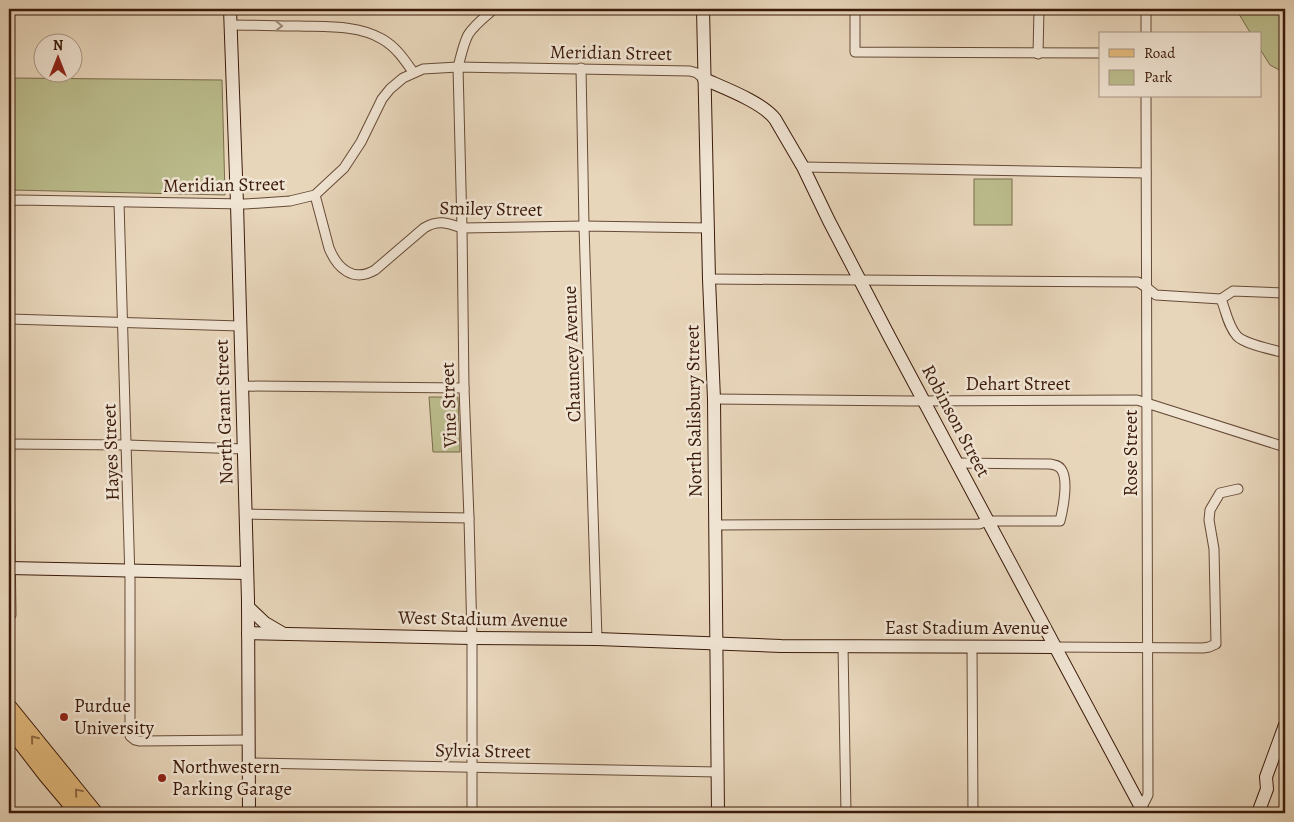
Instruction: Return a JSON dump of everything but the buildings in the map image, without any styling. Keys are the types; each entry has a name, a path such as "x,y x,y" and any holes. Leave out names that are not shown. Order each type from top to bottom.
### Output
{"main road":[{"path":"9,707 95,813"},
{"path":"9,727 78,813"}],"street":[{"name":"North Grant Street","path":"230,9 246,514 249,813"},
{"name":"Vine Street","path":"472,813 472,638 464,388 458,67 468,34 494,9"},
{"name":"North Salisbury Street","path":"702,9 714,400 718,813"},
{"path":"855,9 855,52 1099,53"},
{"path":"1038,54 1039,9"},
{"path":"1146,9 1146,32"},
{"path":"230,25 344,28 370,33 394,47 413,72"},
{"name":"Meridian Street","path":"9,201 237,204 290,201 315,194 344,168 361,142 382,99 390,89 402,78 423,69 458,67 690,71 697,73 704,79"},
{"name":"Chauncey Avenue","path":"581,68 597,640"},
{"name":"Robinson Street","path":"704,79 749,100 771,114 803,167 860,280 1142,811"},
{"name":"Rose Street","path":"1142,811 1148,795 1146,98"},
{"path":"803,167 1146,173"},
{"name":"Smiley Street","path":"315,194 328,248 337,265 351,274 361,274 375,270 424,228 431,224 442,222 462,228 584,226 708,228"},
{"name":"Hayes Street","path":"119,202 130,571 130,736 135,740 248,740"},
{"path":"709,279 1138,282 1156,296 1221,299 1233,290 1285,293"},
{"path":"1221,299 1232,328 1238,338 1264,348 1285,353"},
{"path":"9,319 240,326"},
{"path":"242,386 464,388"},
{"name":"Dehart Street","path":"714,400 1137,400 1285,447"},
{"path":"9,444 127,445 244,449"},
{"path":"715,525 979,524 987,521 1060,521 1065,483 1063,471 1058,466 1050,464 957,463"},
{"path":"9,466 11,615"},
{"name":"East Stadium Avenue","path":"717,644 1209,647 1216,644 1214,549 1209,520 1210,510 1220,493 1238,489"},
{"path":"246,514 469,518"},
{"path":"10,568 247,573"},
{"path":"248,607 265,623 284,634"},
{"name":"West Stadium Avenue","path":"248,633 717,644"},
{"path":"843,646 846,813"},
{"path":"972,647 973,813"},
{"path":"1250,813 1259,786 1266,777 1285,725"},
{"name":"Sylvia Street","path":"248,763 718,772"},
{"path":"1258,813 1266,789 1266,777"}],"green space":[{"path":"1236,9 1285,9 1285,73 1270,65 1262,52 1262,32 1250,32"},
{"path":"11,78 32,78 32,82 82,82 82,79 222,80 225,195 12,190"},
{"path":"974,179 1012,179 1012,225 974,225"},
{"path":"429,397 458,397 460,452 433,452"}],"place":[{"name":"Purdue University","path":"64,717"},
{"name":"Northwestern Parking Garage","path":"162,778"}]}
